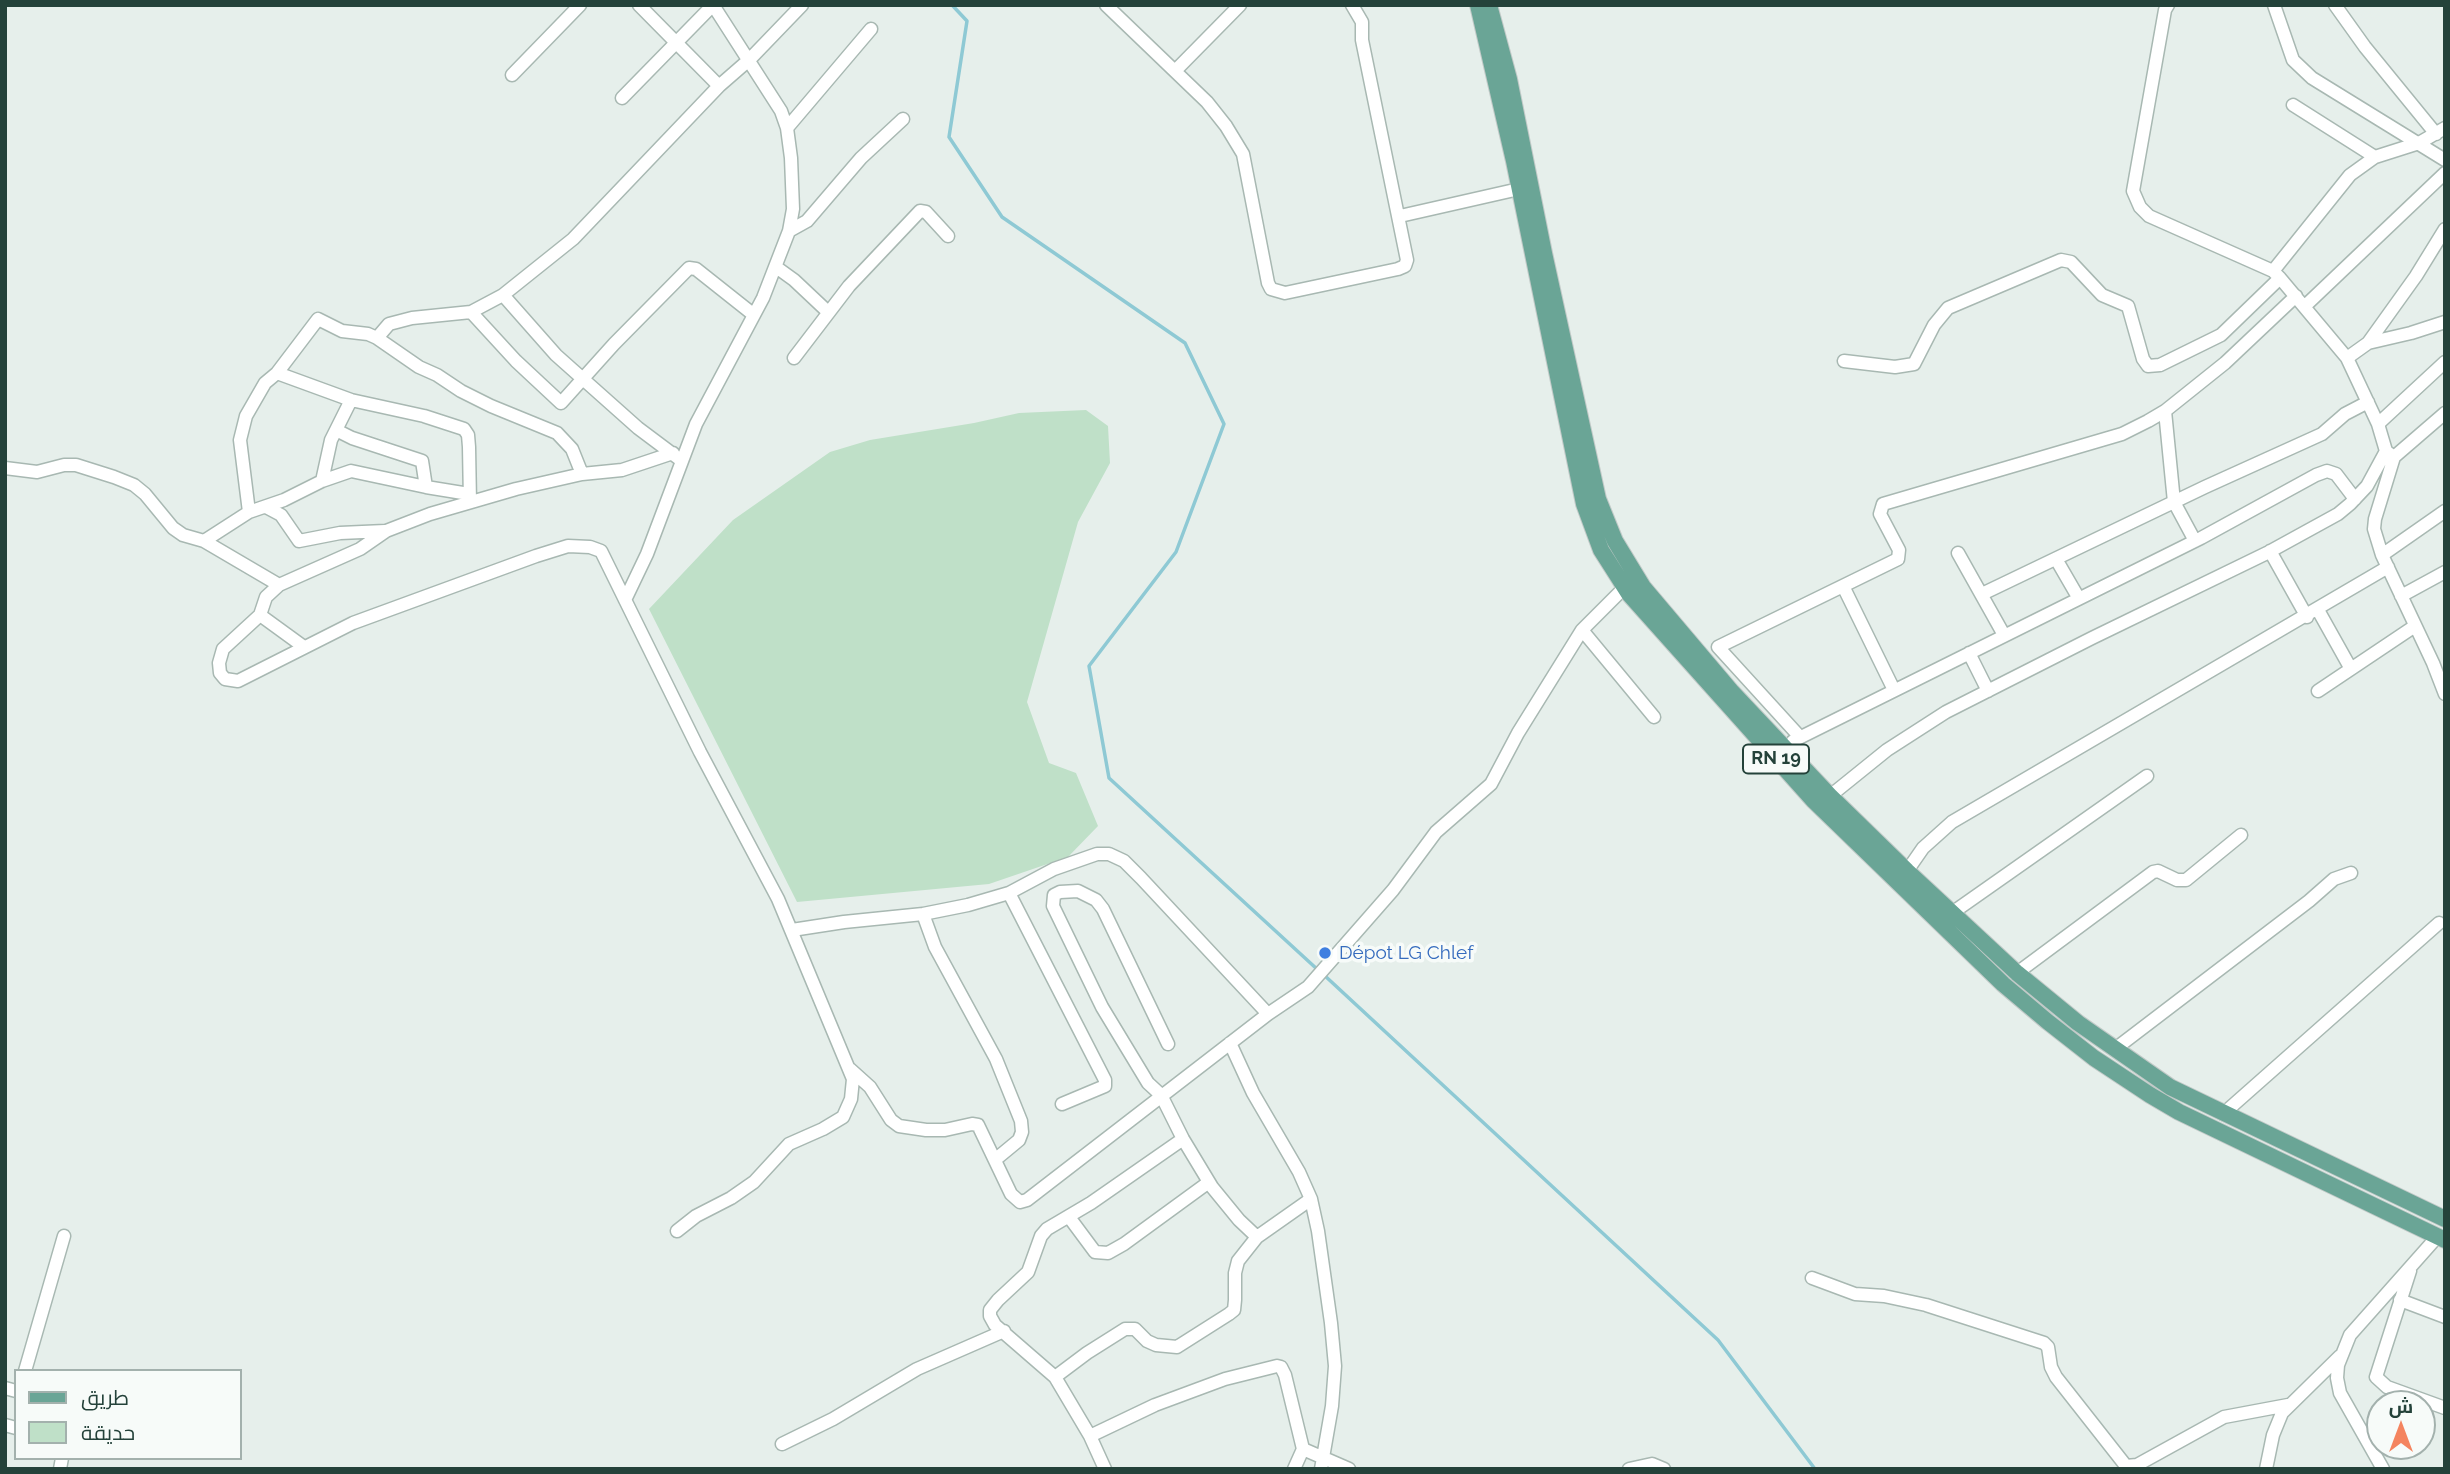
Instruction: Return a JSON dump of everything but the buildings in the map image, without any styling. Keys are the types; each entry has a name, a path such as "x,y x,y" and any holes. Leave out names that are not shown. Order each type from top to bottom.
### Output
{"main road":[{"name":"RN 19","path":"1478,5 1524,189 1591,502 1593,532 1612,570 1731,691 1783,747 1827,801 2030,984 2170,1087 2441,1217"},
{"name":"RN 19","path":"1489,5 1509,79 1524,189"},
{"name":"RN 19","path":"1591,502 1628,562 1632,590 1827,801 2003,984 2094,1058 2150,1095 2437,1237"},
{"path":"1612,570 1620,563 1628,562"},
{"path":"2003,984 2005,976 2016,971"},
{"path":"2021,999 2029,991 2030,984"},
{"path":"2437,1237 2428,1225 2441,1217"}],"street":[{"path":"512,75 580,5"},
{"path":"639,5 719,86"},
{"path":"622,98 713,5 781,111 787,128 793,182 793,209 789,231 776,267 754,315 678,457 647,554 625,600"},
{"path":"1106,5 1207,102 1226,126 1243,154 1271,289 1285,293 1405,266 1407,252 1362,40 1362,22 1352,5"},
{"path":"1175,71 1240,5"},
{"path":"2274,5 2294,60 2312,78 2445,160"},
{"path":"1844,362 1895,368 1914,364 1934,325 1948,308 2062,260 2071,262 2102,295 2128,306 2143,359 2148,366 2160,365 2221,335 2276,275 2350,175 2375,157 2419,143 2440,131 2365,47 2335,5"},
{"path":"2166,7 2133,191 2140,207 2149,216 2276,275 2347,358 2390,454 2374,529 2385,561 2445,694"},
{"path":"377,338 385,327 396,321 471,312 503,295 573,239 719,86 750,59 794,8"},
{"path":"787,128 871,29"},
{"path":"2293,105 2375,157"},
{"path":"789,231 807,221 861,158 903,119"},
{"path":"1800,737 1718,647 1898,559 1899,550 1880,514 1883,504 2122,434 2165,411 2301,301 2445,173"},
{"path":"1399,216 1524,189"},
{"path":"794,358 849,285 919,211 926,212 947,236"},
{"path":"2347,358 2368,342 2416,276 2445,229"},
{"path":"471,312 558,403 564,402 614,344 691,267 754,315"},
{"path":"776,267 794,279 828,312"},
{"path":"503,295 556,355 638,428 678,457"},
{"path":"249,512 240,440 246,416 265,383 277,373 318,319 342,331 368,334 377,338 419,367 461,391 499,410 557,433 572,449 582,474"},
{"path":"2368,342 2412,333 2445,322"},
{"path":"2378,424 2445,362"},
{"path":"277,373 351,400 424,416 464,429 468,435 470,498"},
{"path":"322,481 331,440 351,400"},
{"path":"1982,594 2322,434 2345,414 2368,402"},
{"path":"2165,411 2174,502 2195,541"},
{"path":"1827,801 1914,731 2338,514 2367,486 2390,454 2445,413"},
{"path":"335,430 422,461 426,487"},
{"path":"677,1231 696,1216 731,1198 754,1182 789,1144 843,1117 849,1108 853,1092 850,1068 792,930 601,551 590,547 568,547 536,556 353,623 239,681 225,679 220,673 219,663 223,649 260,615 266,597 279,584 360,549 386,531 470,498 678,457"},
{"path":"5,468 37,472 64,465 76,465 134,485 145,494 173,528 183,535 204,541 279,584"},
{"path":"204,541 249,512 351,471 470,498"},
{"path":"1783,747 2078,597 2195,541 2327,471 2336,474 2355,499"},
{"path":"266,507 281,515 299,541 340,533 386,531"},
{"path":"1907,871 1923,848 1952,822 2312,613 2385,561 2445,511"},
{"path":"2270,551 2351,669"},
{"path":"1958,553 2004,635"},
{"path":"2056,559 2078,597"},
{"path":"2401,596 2445,572"},
{"path":"1843,586 1894,690"},
{"path":"850,1068 870,1087 895,1124 926,1130 978,1125 1011,1194 1016,1200 1023,1202 1268,1014 1308,987 1393,890 1436,832 1491,784 1518,733 1581,630 1632,590"},
{"path":"260,615 304,647"},
{"path":"2318,691 2415,626"},
{"path":"1581,630 1654,717"},
{"path":"1969,653 1988,691"},
{"path":"2433,663 2445,656"},
{"path":"1952,913 2147,776"},
{"path":"2016,971 2153,872 2158,871 2177,880 2186,880 2241,835"},
{"path":"792,930 923,914 1009,893 1054,869 1097,854 1109,854 1124,861 1141,878 1268,1014"},
{"path":"2115,1049 2334,879 2351,873"},
{"path":"1168,1044 1103,909 1096,900 1079,891 1071,890 1054,895 1053,906 1102,1007 1148,1083 1161,1095 1209,1182 1239,1220 1257,1237"},
{"path":"1009,893 1106,1083 1105,1086 1062,1104"},
{"path":"923,914 935,947 996,1059 1021,1121 1022,1132 1019,1140 996,1159"},
{"path":"2223,1114 2439,923"},
{"path":"1230,1043 1253,1093 1299,1172 1311,1199 1325,1278 1335,1366 1332,1406 1321,1464"},
{"path":"1105,1469 1090,1436 1055,1377 992,1319 990,1310 1028,1272 1041,1236 1183,1139"},
{"path":"1069,1217 1095,1252 1108,1254 1209,1182"},
{"path":"1055,1377 1125,1329 1135,1329 1147,1342 1156,1345 1177,1346 1229,1314 1234,1310 1236,1300 1235,1267 1257,1237 1311,1199"},
{"path":"26,1369 64,1236"},
{"path":"2383,1469 2340,1394 2337,1378 2341,1354 2350,1335 2437,1237"},
{"path":"2412,1264 2376,1377 2387,1387 2445,1408"},
{"path":"1812,1278 1855,1294 1884,1296 1926,1305 2044,1343 2056,1377 2126,1466 2137,1465 2224,1417 2288,1405"},
{"path":"2400,1300 2445,1317"},
{"path":"782,1444 833,1419 917,1369 1004,1331"},
{"path":"2266,1469 2277,1423 2288,1405 2341,1354"},
{"path":"1090,1436 1154,1405 1225,1379 1277,1366 1281,1367 1285,1375 1303,1449 1321,1464 1349,1469"},
{"path":"1291,1468 1303,1449"},
{"path":"1629,1469 1652,1464 1664,1469"}],"green space":[{"path":"1086,410 1108,426 1110,463 1078,522 1027,702 1049,763 1076,773 1098,826 1068,857 989,884 797,902 649,609 733,520 830,452 870,440 1019,413"}],"waterway":[{"path":"952,5 967,21 949,137 1002,217 1185,343 1224,424 1176,552 1089,666 1109,778 1318,970"},
{"path":"1324,975 1718,1340 1815,1469"}],"place":[{"name":"Dépot LG Chlef","path":"1325,953"}]}
